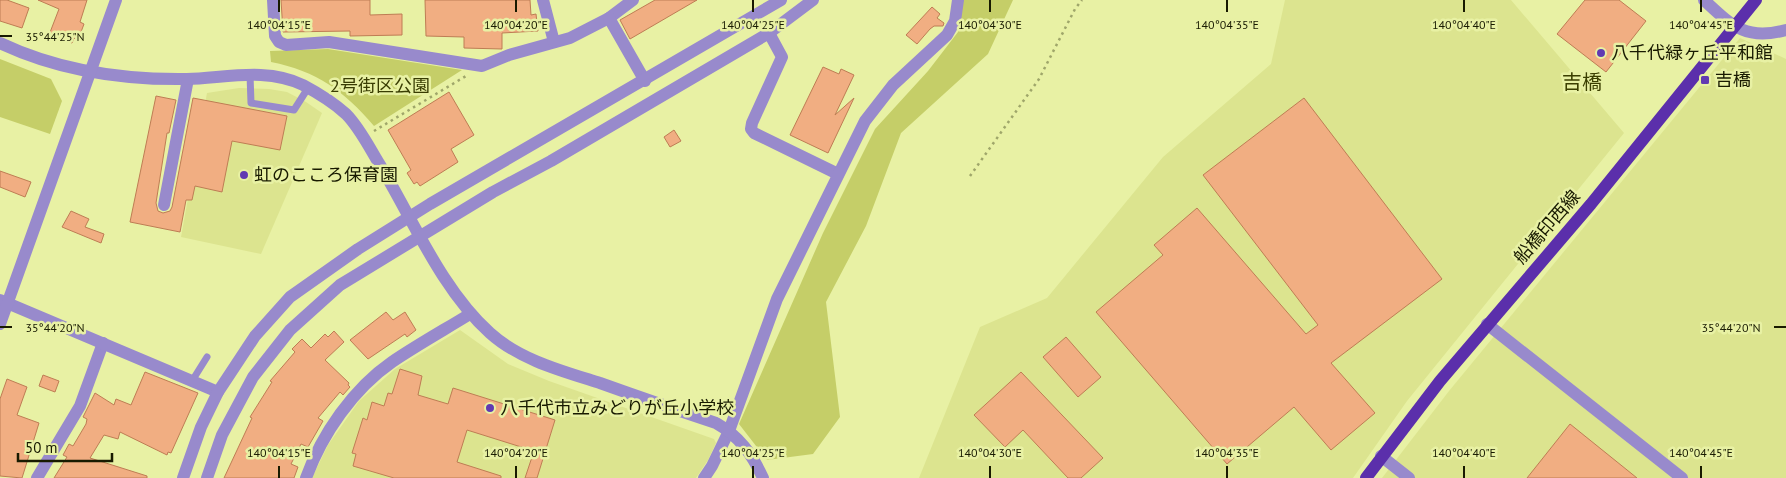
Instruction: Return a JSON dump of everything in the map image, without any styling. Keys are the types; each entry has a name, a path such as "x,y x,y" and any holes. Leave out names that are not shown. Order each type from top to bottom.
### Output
{"main road":[{"name":"船橋印西線","path":"1366,478 1381,456 1487,324 1591,204 1756,0"}],"street":[{"path":"0,324 4,301 116,0"},
{"path":"273,0 275,36 279,42 286,44 330,42 482,66 509,55 570,38 609,18 632,0"},
{"path":"543,0 554,42"},
{"path":"183,478 201,427 218,392 255,336 290,297 358,249 410,217 781,0"},
{"path":"207,478 222,434 253,377 290,330 340,285 769,34 813,0"},
{"path":"704,478 712,466 729,430 777,299 865,121 880,99 947,34 955,21 958,0"},
{"path":"1704,0 1734,28 1756,35 1786,30"},
{"path":"609,18 645,80"},
{"path":"769,34 782,57 751,129 754,133 838,174"},
{"path":"0,43 19,52 90,72 124,78 188,79 250,75 284,78 308,88 347,115 367,144 470,314 491,335 528,358 716,423 729,430 755,459 763,478"},
{"path":"164,205 188,79"},
{"path":"4,301 218,392"},
{"path":"306,478 327,434 365,386 391,363 470,314"},
{"path":"1487,324 1682,478"},
{"path":"37,478 80,406 103,343"},
{"path":"1381,456 1409,478"}],"lane":[{"path":"250,75 251,103 294,110 308,88"},
{"path":"192,380 207,357"}],"path":[{"path":"970,176 1039,79 1075,8 1082,0"},
{"path":"371,133 482,66"}],"shaded area":[{"path":"1285,0 1511,0 1624,133 1407,401 1353,478 919,478 980,327 1047,298 1163,157 1271,64"},
{"path":"1740,38 1786,59 1786,478 1382,478 1449,391"},
{"name":"虹のこころ保育園","path":"239,88 287,92 322,113 261,254 181,237 207,93"},
{"name":"八千代市立みどりが丘小学校","path":"460,330 508,364 549,381 714,439 716,443 708,460 696,478 312,478 328,445 359,401 395,369"}],"green space":[{"path":"963,0 1013,0 988,54 901,133 866,226 826,302 840,417 813,454 767,460 739,424 823,233 875,129 928,71 958,32"},
{"name":"2号街区公園","path":"328,49 462,70 374,126 352,102 328,84 302,71 271,62 270,51"},
{"path":"0,59 51,79 62,101 50,134 0,117"}],"building":[{"path":"0,0 7,0 29,8 22,28 0,21"},
{"path":"38,0 87,0 80,22 84,24 78,40 74,38 72,43 49,35 59,9"},
{"path":"281,0 370,0 370,15 402,14 402,35 350,36 350,31 283,32"},
{"path":"425,0 530,0 531,15 536,14 538,31 502,33 502,49 464,48 464,37 426,36"},
{"path":"655,0 697,0 630,39 620,20"},
{"name":"八千代緑ヶ丘平和館","path":"1585,0 1619,0 1646,21 1606,72 1557,34"},
{"path":"932,7 940,14 937,18 944,23 943,26 934,26 917,44 906,35"},
{"path":"823,67 839,74 841,69 854,75 835,115 854,98 828,153 790,135"},
{"path":"449,92 474,135 451,149 458,162 420,186 417,182 414,184 407,173 411,170 388,130"},
{"path":"156,96 176,100 169,133 167,133 156,203 158,211 163,213 170,211 172,207 193,98 287,116 280,150 232,141 222,192 195,186 192,200 186,200 180,232 130,222"},
{"path":"1304,98 1442,279 1331,363 1375,413 1331,450 1294,407 1227,464 1096,312 1163,255 1154,245 1197,208 1306,334 1318,325 1203,175"},
{"path":"674,130 681,141 670,147 664,137"},
{"path":"0,171 31,182 25,197 0,187"},
{"path":"71,211 89,219 85,227 104,234 101,243 62,227"},
{"path":"386,312 393,320 405,312 416,330 407,337 405,334 368,359 350,340"},
{"path":"334,331 344,342 325,360 349,383 350,387 343,395 340,392 318,418 323,421 308,447 301,444 291,464 298,467 294,478 224,478 252,418 250,417 272,382 270,381 295,352 292,349 302,339 311,348 325,334 328,337"},
{"path":"1066,337 1101,377 1078,397 1043,357"},
{"path":"400,369 422,376 418,395 448,404 453,388 555,420 537,478 525,478 534,451 467,430 457,462 501,476 501,478 394,478 353,466 356,454 352,453 363,418 367,420 372,402 384,406 388,393 392,394"},
{"path":"145,372 198,393 171,453 168,452 167,455 120,432 118,439 104,435 90,458 147,476 147,478 54,478 67,457 63,455 69,444 73,446 86,424 87,419 83,417 95,393 114,405 116,399 131,405"},
{"path":"1021,372 1103,458 1081,478 1068,478 1023,430 1005,447 974,415"},
{"path":"43,375 59,381 55,392 39,386"},
{"path":"7,379 27,387 17,415 39,423 22,478 0,476 0,399"},
{"path":"1570,424 1637,478 1527,478"}],"place":[{"name":"八千代緑ヶ丘平和館","path":"1601,53"},
{"name":"吉橋","path":"1705,80"},
{"name":"虹のこころ保育園","path":"244,175"},
{"name":"八千代市立みどりが丘小学校","path":"490,408"}],"district":[{"name":"吉橋","path":"1582,82"}]}
